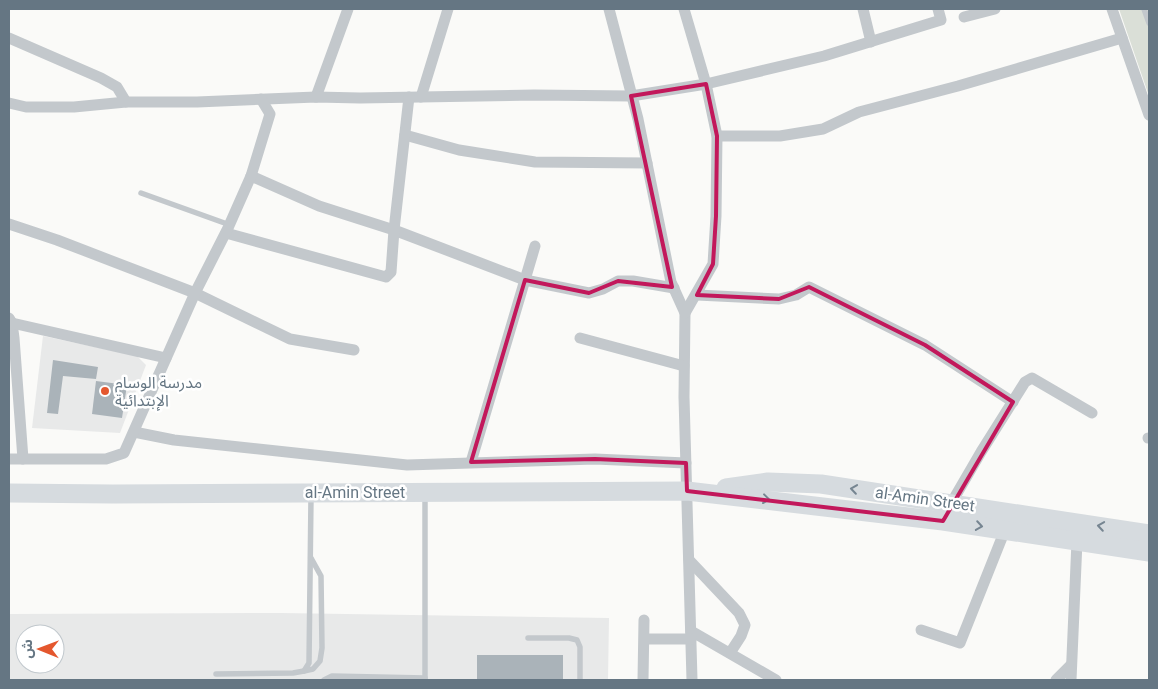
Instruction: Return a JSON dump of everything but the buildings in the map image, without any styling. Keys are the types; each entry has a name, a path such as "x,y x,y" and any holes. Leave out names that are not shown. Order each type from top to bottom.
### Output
{"main road":[{"name":"al-Amin Street","path":"9,493 694,491 768,482 821,484 1149,534"},
{"name":"al-Amin Street","path":"694,491 943,520 1149,552"}],"street":[{"path":"316,97 348,9"},
{"path":"228,229 386,278 391,272 394,230 406,135 415,97 448,9"},
{"path":"609,9 638,119 671,282 685,313 686,463 694,491 689,560 692,680"},
{"path":"684,9 706,84 717,136 713,264 685,313"},
{"path":"863,9 871,42"},
{"path":"9,103 26,107 74,107 126,102 197,102 316,97 631,96 706,84 824,56 941,20 938,9"},
{"path":"964,17 995,9"},
{"path":"1112,9 1149,115"},
{"path":"9,38 101,78 117,87 126,102"},
{"path":"717,136 780,136 823,129 859,112 958,86 1122,38"},
{"path":"9,458 106,459 124,453 194,294 228,229 251,176 270,114 261,99"},
{"path":"406,135 459,150 534,162 647,163"},
{"path":"251,176 319,206 394,230 524,280 589,293 603,289 618,281 633,281 674,288"},
{"path":"9,224 57,240 194,294 290,339 354,350"},
{"path":"471,462 535,246"},
{"path":"696,295 779,299 796,295 809,287 925,345 1012,402"},
{"path":"23,459 12,365 10,320 166,358"},
{"path":"580,338 684,366"},
{"path":"943,520 950,503 1025,382 1032,378 1092,413"},
{"path":"134,432 174,440 407,465 595,459 686,463"},
{"path":"921,630 960,643 1005,530"},
{"path":"1071,680 1077,541"},
{"path":"689,560 739,613 745,625 741,636 730,653"},
{"path":"643,680 644,620"},
{"path":"645,639 691,635 730,653 776,680"},
{"path":"1056,680 1071,665"},
{"path":"754,667 757,680"}],"lane":[{"path":"1144,9 1149,23"},
{"path":"141,194 228,229"},
{"path":"304,671 310,663 310,492"},
{"path":"324,680 332,676 425,679 425,492"},
{"path":"216,674 293,673 314,669 320,661 322,648 321,576 310,556"},
{"path":"528,638 569,638 577,640 580,647 580,680"}],"highlighted area":[{"path":"706,84 717,136 716,216 713,264 697,295 779,299 809,287 925,345 1013,402 943,521 687,491 686,463 595,459 471,462 525,280 589,293 618,281 672,287 631,96"}],"shaded area":[{"path":"1119,9 1149,9 1149,96"},
{"path":"43,336 137,356 146,365 120,433 32,428"},
{"path":"281,613 609,618 608,680 9,680 9,614"}],"place":[{"name":"مدرسة الوسام الإبتدائية","path":"105,391"}]}
